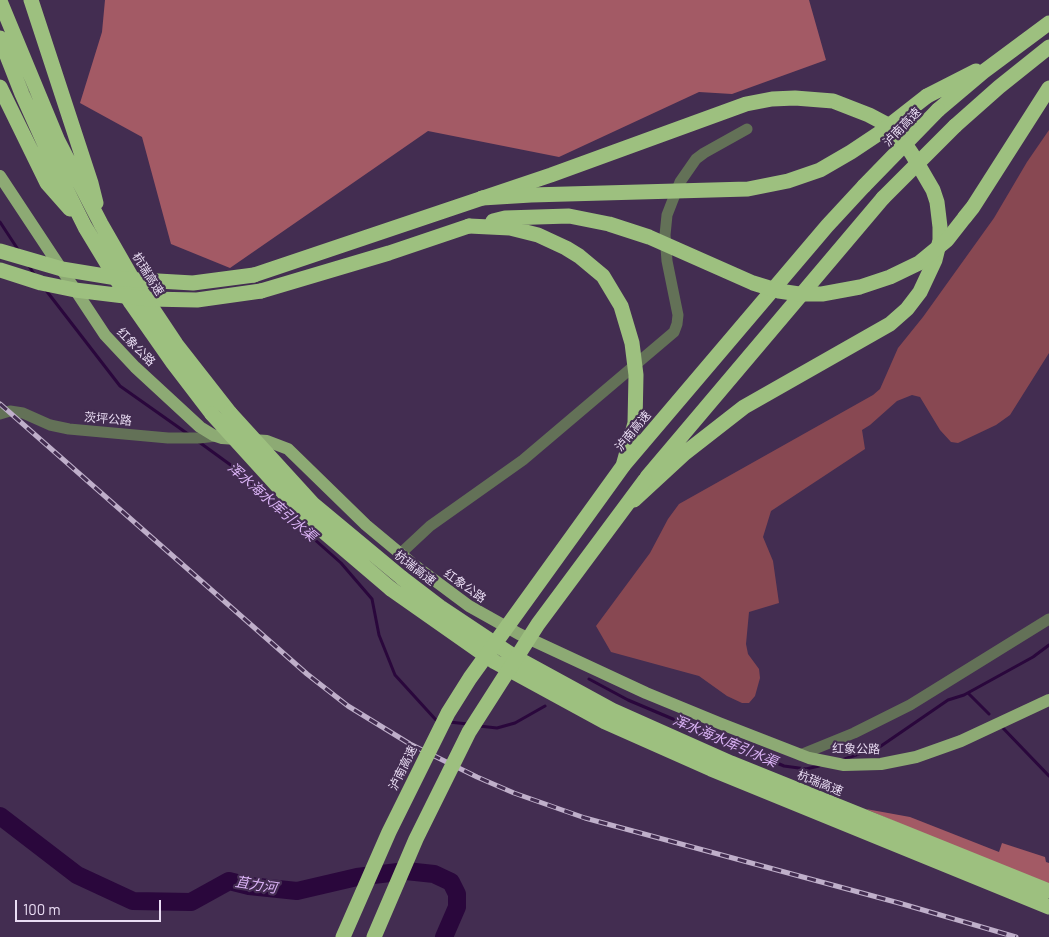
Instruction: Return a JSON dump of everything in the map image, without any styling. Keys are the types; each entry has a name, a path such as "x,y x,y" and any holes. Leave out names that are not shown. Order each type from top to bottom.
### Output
{"highway":[{"path":"31,0 91,183 101,224"},
{"name":"杭瑞高速","path":"0,1 58,141 101,224 132,278 176,344 230,413 313,504 396,583 447,612 514,657 612,710 730,763 1049,891"},
{"name":"泸南高速","path":"343,937 389,832 448,713 470,678 623,466 827,226 864,186 938,110 996,62 1049,22"},
{"name":"杭瑞高速","path":"0,38 22,94 85,227 131,303 212,414 303,514 396,583 495,662 605,722 712,769 1049,907"},
{"path":"374,937 416,839 469,732 538,624 645,480 883,198 955,126 999,87 1049,47"},
{"path":"482,198 748,189 788,181 820,170 881,132 927,96 968,74 996,62"},
{"path":"0,87 47,183 85,227"},
{"path":"0,270 74,290 149,299 197,300 261,292 390,253 469,226 505,218 569,216 609,224 649,237 753,283 779,291 799,294 822,294 860,287 890,277 919,263 947,240 974,207 1049,88"},
{"path":"0,251 70,270 132,280 192,282 254,275 550,175 746,104 784,98 833,101 886,124 901,138 923,172 937,202 940,240 935,260 920,292 907,309 890,324 744,407 686,453 622,511"},
{"path":"469,226 510,228 538,235 579,256 603,276 609,284 628,324 635,356 635,423 623,466"}],"main road":[{"name":"红象公路","path":"0,176 104,336 134,367 200,427 206,432 217,436 267,441 288,450 299,458 366,525 400,554 469,606 519,634 646,693 800,755 844,765 898,761 934,751 988,729 1049,700"}],"street":[{"path":"400,554 430,526 524,460 674,332 678,315 667,262 665,235 667,215 680,182 696,159 704,152 747,129"},
{"name":"茨坪公路","path":"0,414 10,412 23,413 50,425 69,429 183,438 217,436"},
{"path":"800,755 910,705 1049,619"}],"shaded area":[{"path":"105,0 809,0 826,60 732,94 699,92 559,157 428,131 230,268 171,244 142,137 80,103 102,32"},
{"path":"1049,130 1049,353 1010,415 996,425 958,443 951,442 940,430 920,397 912,395 897,401 862,430 865,449 771,511 763,537 773,561 779,603 749,612 746,644 748,654 759,669 760,678 755,696 749,703 742,703 727,696 699,676 611,652 596,626 650,553 668,519 679,504 873,395 880,389 898,348 923,317 994,218 1027,162"},
{"path":"866,809 910,817 999,852 1002,843 1045,857 1046,862 1049,863 1049,884 981,859"}],"waterway":[{"name":"浑水海水库引水渠","path":"0,222 19,251"},
{"name":"浑水海水库引水渠","path":"28,264 35,276"},
{"name":"浑水海水库引水渠","path":"45,289 120,386 188,434"},
{"name":"浑水海水库引水渠","path":"199,442 232,466 341,563 372,599 379,635 395,675 436,720 440,721"},
{"name":"浑水海水库引水渠","path":"842,760 881,746 948,700 964,695 1033,657 1049,645"},
{"name":"浑水海水库引水渠","path":"589,679 628,700 784,766 806,769 819,766"},
{"path":"968,693 989,714"},
{"name":"浑水海水库引水渠","path":"479,726 497,728 515,723 545,706"},
{"name":"浑水海水库引水渠","path":"449,722 468,724"},
{"path":"1001,726 1049,776"},
{"name":"苴力河","path":"0,816 77,875 133,901 191,902 229,881 249,886 297,891 357,877 406,871 434,874 451,882 457,894 457,907 444,937"}],"railway":[{"path":"0,404 307,674 348,706 410,744 514,793 585,818 899,903 1016,937"}]}
